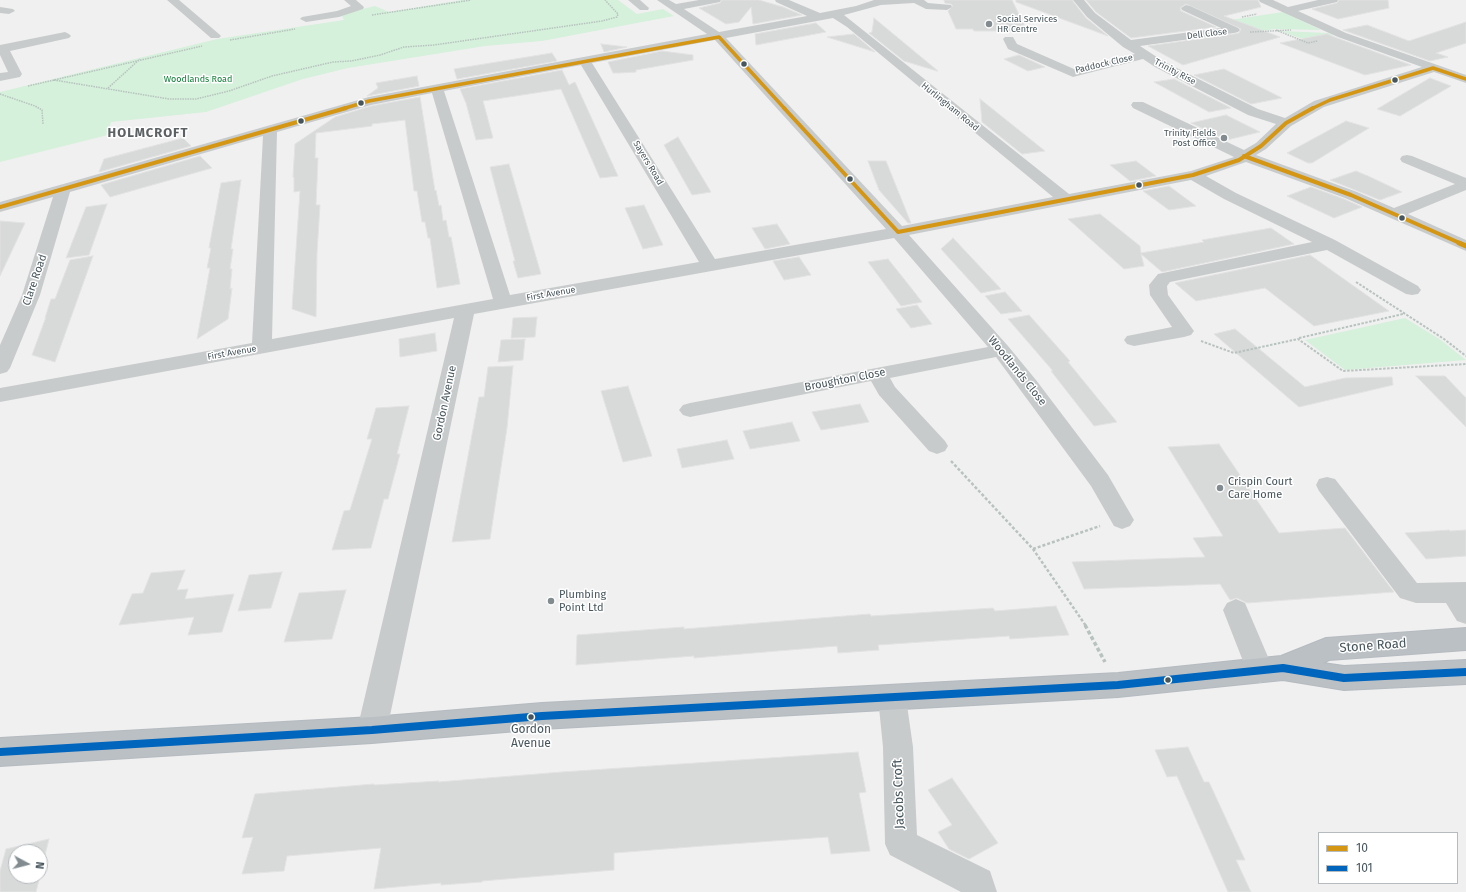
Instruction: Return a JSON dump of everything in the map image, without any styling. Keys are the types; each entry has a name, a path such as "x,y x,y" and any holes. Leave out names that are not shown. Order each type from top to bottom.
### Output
{"highway":[{"name":"Stone Road","path":"1272,670 1326,650 1466,639"},
{"name":"Stone Road","path":"0,752 372,730 542,716 1118,685 1272,670 1344,678 1466,672"}],"street":[{"path":"172,0 216,36"},
{"path":"306,19 339,14 359,6 349,0"},
{"path":"633,0 644,8"},
{"path":"662,0 718,37 898,232"},
{"path":"675,8 716,0"},
{"path":"780,0 819,17"},
{"path":"0,207 369,101 718,37 835,14 867,6 879,1 916,0 926,6 947,6"},
{"name":"Trinity Rise","path":"1078,0 1091,15 1127,44 1144,55 1172,71 1253,112 1286,123"},
{"path":"1264,0 1334,31 1466,79"},
{"path":"1287,10 1333,0"},
{"name":"Dell Close","path":"1186,8 1234,30"},
{"name":"Hurlingham Road","path":"835,14 851,25 1066,200"},
{"name":"Dell Close","path":"1127,44 1234,30"},
{"path":"0,77 16,74 1,49 65,36"},
{"name":"Paddock Close","path":"1009,39 1012,46 1073,73 1144,55"},
{"name":"Sayers Road","path":"585,61 710,265"},
{"path":"1450,74 1466,64"},
{"name":"First Avenue","path":"0,395 503,302 898,232 1193,175 1215,169 1244,156 1261,146 1286,123 1319,104 1433,68"},
{"path":"437,88 503,302"},
{"path":"1138,105 1244,156 1351,195 1466,246"},
{"path":"262,347 270,130"},
{"path":"1407,159 1466,184"},
{"path":"1193,175 1230,196 1330,244 1412,290"},
{"path":"1394,214 1466,184"},
{"name":"Clare Road","path":"0,368 31,295 63,190"},
{"name":"Woodlands Close","path":"898,232 1029,384 1100,481 1122,520"},
{"path":"1134,340 1184,331 1159,295 1158,285 1164,278 1330,244"},
{"name":"Gordon Avenue","path":"372,730 465,310"},
{"name":"Broughton Close","path":"690,410 1001,350"},
{"path":"878,374 886,390 937,446"},
{"path":"1328,485 1409,591 1416,594 1465,599"},
{"path":"1236,610 1272,670"},
{"name":"Jacobs Croft","path":"892,698 898,747 901,844 978,883 980,892"}],"path":[{"path":"54,80 169,99 196,99 223,93 272,76 333,62 351,61 380,55 404,47 434,46 602,21 617,17 618,14 605,0"},
{"path":"1214,21 1287,10"},
{"path":"1234,30 1254,33 1274,30 1334,31"},
{"path":"23,87 222,41 216,36"},
{"path":"107,88 140,59"},
{"path":"0,94 8,91"},
{"path":"0,94 35,106 42,110 43,124"},
{"path":"1353,280 1466,356"},
{"path":"1184,331 1202,341 1234,353 1404,314"},
{"path":"1298,339 1343,371 1466,364"},
{"path":"937,446 1033,549 1082,619 1118,685"},
{"path":"1033,549 1087,529 1122,520"}],"green space":[{"name":"Woodlands Road","path":"462,0 618,0 637,14 663,9 674,16 542,41 485,46 348,68 303,79 206,112 111,122 108,135 0,162 0,92 217,39 344,20 342,16 350,12 375,6 389,12"},
{"path":"1283,12 1321,30 1275,29 1252,32 1230,20"},
{"path":"1281,31 1328,33 1333,35 1308,41"},
{"path":"1405,318 1441,340 1466,360 1345,370 1305,340"}],"building":[{"path":"722,0 759,0 783,7 802,15 753,24 751,7 739,22 726,24 699,8 720,3"},
{"name":"Social Services HR Centre","path":"944,0 1012,0 1027,31 974,31 973,29 956,29 948,11 953,6 945,3"},
{"path":"1016,0 1072,0 1086,18 1108,36 1016,2"},
{"path":"1086,0 1258,0 1261,7 1224,16 1280,37 1183,65 1148,46 1234,34 1239,33 1241,29 1186,4 1180,8 1181,11 1216,27 1131,38 1096,12"},
{"path":"1339,0 1388,0 1389,8 1338,19 1312,9 1337,3"},
{"path":"874,18 938,71 904,61 869,33 872,32"},
{"path":"1466,22 1466,43 1436,53 1448,57 1430,61 1343,30 1367,25 1409,41"},
{"path":"816,23 826,32 756,45 755,34"},
{"path":"854,34 875,52 827,37"},
{"path":"1327,34 1411,65 1365,75 1280,43"},
{"path":"601,44 627,47 604,52"},
{"path":"662,51 693,55 693,60 636,70 636,72 619,73 613,73 608,62"},
{"path":"552,53 557,61 457,79 454,69"},
{"path":"1019,55 1045,67 1028,71 1004,59"},
{"path":"1224,69 1282,98 1251,104 1194,75"},
{"path":"562,70 569,85 575,82 618,176 600,178 561,89 483,101 493,138 476,140 466,103 460,89"},
{"path":"417,76 419,86 367,96 378,88 376,83"},
{"path":"1430,78 1451,86 1400,116 1377,109"},
{"path":"1174,79 1231,108 1209,112 1154,82"},
{"path":"420,97 435,191 436,190 439,206 441,205 443,221 446,220 449,237 451,237 460,284 437,288 430,238 428,238 425,222 422,222 417,191 414,191 405,120 372,124 372,126 316,133 315,158 318,158 316,205 320,205 317,253 316,317 292,309 300,191 294,192 293,177 295,144 335,117 371,106"},
{"path":"980,99 1045,151 1022,154 982,122"},
{"path":"1226,115 1260,132 1227,140 1191,123"},
{"path":"1346,121 1369,128 1312,163 1308,163 1287,153"},
{"path":"678,137 711,192 692,195 664,145"},
{"path":"183,138 191,146 99,172 104,159"},
{"path":"200,156 212,168 110,197 101,185"},
{"path":"868,161 886,161 911,223 908,223 879,190"},
{"path":"1136,161 1156,176 1130,181 1110,165"},
{"path":"509,164 541,274 518,278 513,261 515,261 490,167"},
{"path":"1356,171 1402,192 1380,200 1330,180"},
{"path":"241,180 231,249 233,249 230,269 232,269 230,289 232,288 228,319 197,339 210,268 207,268 211,248 209,248 221,183"},
{"path":"1169,186 1196,206 1169,210 1143,191"},
{"path":"1311,187 1362,207 1334,218 1287,196"},
{"path":"107,204 89,255 66,258 86,207"},
{"path":"644,205 663,245 643,249 625,208"},
{"path":"1100,214 1140,246 1141,253 1204,242 1202,240 1271,228 1294,244 1162,272 1141,254 1144,266 1124,269 1068,219"},
{"path":"0,221 25,223 0,276"},
{"path":"777,224 790,244 765,249 752,228"},
{"path":"953,238 1001,289 981,293 941,249"},
{"path":"1310,255 1389,311 1314,326 1265,288 1196,301 1175,283"},
{"path":"93,256 55,362 32,355 51,299 55,299 70,260"},
{"path":"799,257 811,275 784,280 773,261"},
{"path":"888,259 922,302 901,306 868,262"},
{"path":"1005,292 1022,311 1001,314 985,296"},
{"path":"917,305 932,324 911,328 896,309"},
{"path":"1029,315 1070,361 1068,362 1117,422 1094,426 1051,371 1053,371 1008,319"},
{"path":"537,317 535,337 511,338 513,318"},
{"path":"1235,329 1305,387 1345,378 1392,377 1393,385 1299,407 1214,334"},
{"path":"435,333 437,351 400,357 399,339"},
{"path":"525,339 523,360 498,362 501,340"},
{"path":"513,366 507,428 490,539 452,542 479,397 484,397 488,367"},
{"path":"1416,376 1445,376 1466,398 1466,427"},
{"path":"628,386 652,456 623,462 601,391"},
{"path":"860,404 869,422 821,430 812,412"},
{"path":"409,406 397,454 400,454 388,499 384,499 371,548 332,550 344,511 350,510 372,439 367,439 376,408"},
{"path":"792,422 800,441 750,449 743,431"},
{"path":"727,440 734,459 682,468 677,449"},
{"name":"Crispin Court Care Home","path":"1219,444 1279,533 1345,528 1394,592 1247,603 1237,598 1230,600 1220,584 1084,589 1072,562 1205,557 1193,538 1223,536 1168,447"},
{"path":"1466,530 1466,556 1426,559 1405,533"},
{"path":"185,570 177,590 188,589 185,599 234,594 222,632 188,635 194,617 119,625 132,594 143,593 151,573"},
{"path":"282,572 271,608 238,611 249,575"},
{"path":"346,590 332,639 284,642 299,593"},
{"path":"1056,606 1069,635 1010,639 1009,636 878,645 879,650 838,653 837,646 694,658 694,656 576,665 577,635 684,627 684,629 870,614 871,616 993,608 995,611"},
{"path":"1188,747 1204,782 1209,782 1245,860 1236,860 1251,892 1228,892 1177,776 1167,777 1155,750"},
{"path":"858,752 866,792 859,793 870,851 831,854 828,837 703,846 614,853 614,870 482,882 441,885 441,883 374,889 381,848 287,856 284,871 242,874 253,837 242,838 255,794 374,784 439,781 438,782"},
{"path":"952,778 998,843 969,859 949,849 938,832 952,825 928,790"},
{"path":"49,839 48,844 28,844"},
{"path":"6,849 8,849 8,884 38,884 36,892 0,892 0,871"}],"transit line":[{"name":"10","path":"0,207 369,101 719,37 898,232 1193,175 1239,160 1261,146 1286,123 1319,104 1330,100 1433,68 1466,79"},
{"name":"10","path":"1244,156 1351,195 1466,246"},
{"name":"101","path":"0,752 372,730 542,716 1118,685 1283,668 1344,678 1466,672"}],"place":[{"name":"Social Services HR Centre","path":"989,24"},
{"name":"Trinity Fields Post Office","path":"1224,138"},
{"name":"Crispin Court Care Home","path":"1220,488"},
{"name":"Plumbing Point Ltd","path":"551,601"},
{"name":"Gordon Avenue","path":"531,717"}],"district":[{"name":"HOLMCROFT","path":"148,133"}]}
